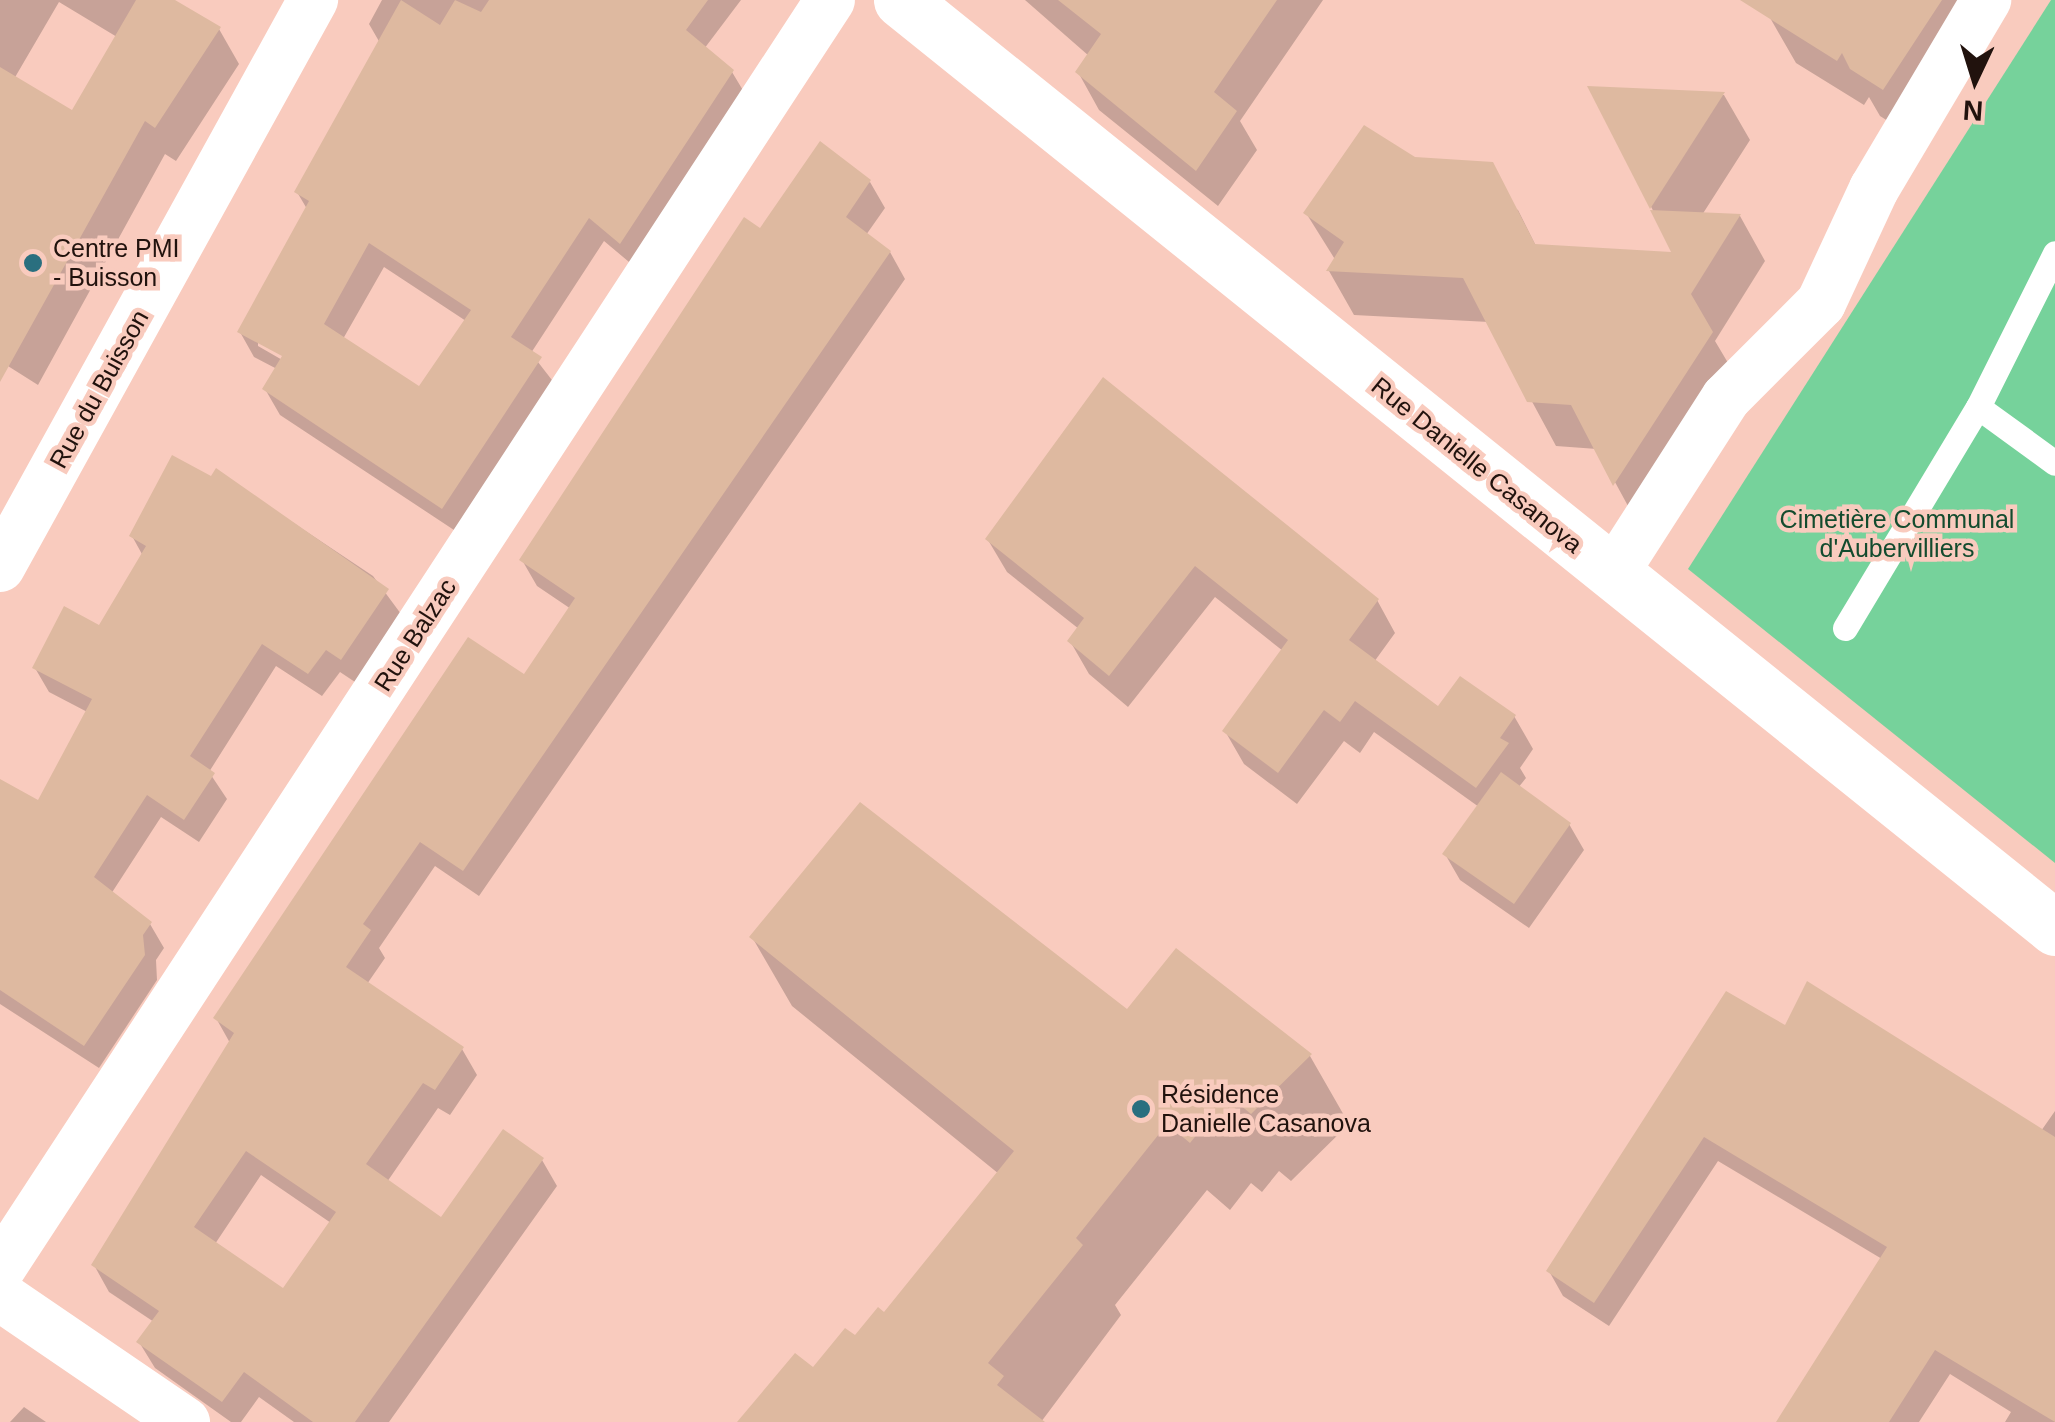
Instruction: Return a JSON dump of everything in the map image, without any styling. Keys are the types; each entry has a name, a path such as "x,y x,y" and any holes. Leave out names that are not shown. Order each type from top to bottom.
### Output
{"main road":[{"name":"Rue Danielle Casanova","path":"901,0 2055,928"}],"street":[{"name":"Rue du Buisson","path":"0,568 313,0"},
{"name":"Rue Balzac","path":"0,1269 830,0"},
{"path":"1613,574 1726,398 1821,304 1874,188 1986,0"},
{"path":"0,1296 186,1422"}],"lane":[{"path":"1845,628 1978,408 2055,253"},
{"path":"1978,408 2055,463"}],"green space":[{"name":"Cimetière Communal d'Aubervilliers","path":"2051,0 2055,0 2055,863 1688,569"}],"building":[{"path":"136,0 175,0 221,27 155,128 145,121 0,382 0,67 72,110"},
{"path":"401,0 440,25 455,0 481,12 489,0 708,0 686,30 734,70 620,244 589,218 511,337 542,357 442,509 262,389 282,356 237,332 309,201 294,192","holes":["369,243 471,310 419,386 324,324"]},
{"path":"1058,0 1277,0 1214,92 1237,111 1196,171 1075,72 1101,34"},
{"path":"1740,0 1942,0 1883,90 1850,69 1842,53 1837,61"},
{"path":"1587,86 1725,92 1650,209"},
{"path":"1364,125 1415,157 1493,162 1535,244 1671,252 1650,210 1741,214 1691,294 1713,332 1613,486 1571,405 1527,402 1463,278 1326,271 1344,242 1303,213"},
{"path":"820,141 871,180 846,217 891,251 463,871 420,842 363,924 371,930 346,967 464,1047 435,1090 423,1083 366,1164 441,1217 503,1129 544,1158 355,1422 313,1422 244,1372 222,1402 136,1342 159,1311 91,1265 234,1033 213,1018 468,637 524,674 575,598 519,560 744,217 760,228","holes":["246,1151 336,1212 283,1288 194,1227"]},
{"path":"1103,377 1379,599 1349,640 1438,706 1460,676 1516,715 1500,738 1509,743 1476,788 1355,701 1340,722 1324,710 1278,773 1222,731 1288,640 1195,566 1109,676 1067,641 1084,618 985,539"},
{"path":"172,455 211,476 216,468 389,589 341,660 326,650 308,674 262,644 190,756 215,773 184,820 147,795 94,877 152,922 143,935 145,955 84,1046 0,990 0,779 38,800 92,699 32,668 64,606 99,625 146,546 129,536"},
{"path":"1501,772 1571,823 1514,904 1442,854"},
{"name":"Résidence Danielle Casanova","path":"860,802 1127,1009 1176,948 1312,1054 1251,1114 1239,1104 1222,1126 1211,1117 1190,1143 1167,1124 1076,1238 1083,1245 988,1363 1004,1376 997,1385 1045,1422 737,1422 795,1353 813,1367 845,1328 855,1335 878,1307 884,1312 1014,1151 749,937"},
{"path":"1807,981 2055,1137 2055,1422 1935,1350 1889,1422 1776,1422 1887,1247 1704,1137 1594,1303 1546,1271 1726,991 1785,1025"}],"place":[{"name":"Centre PMI - Buisson","path":"33,263"},
{"name":"Résidence Danielle Casanova","path":"1141,1109"}]}
